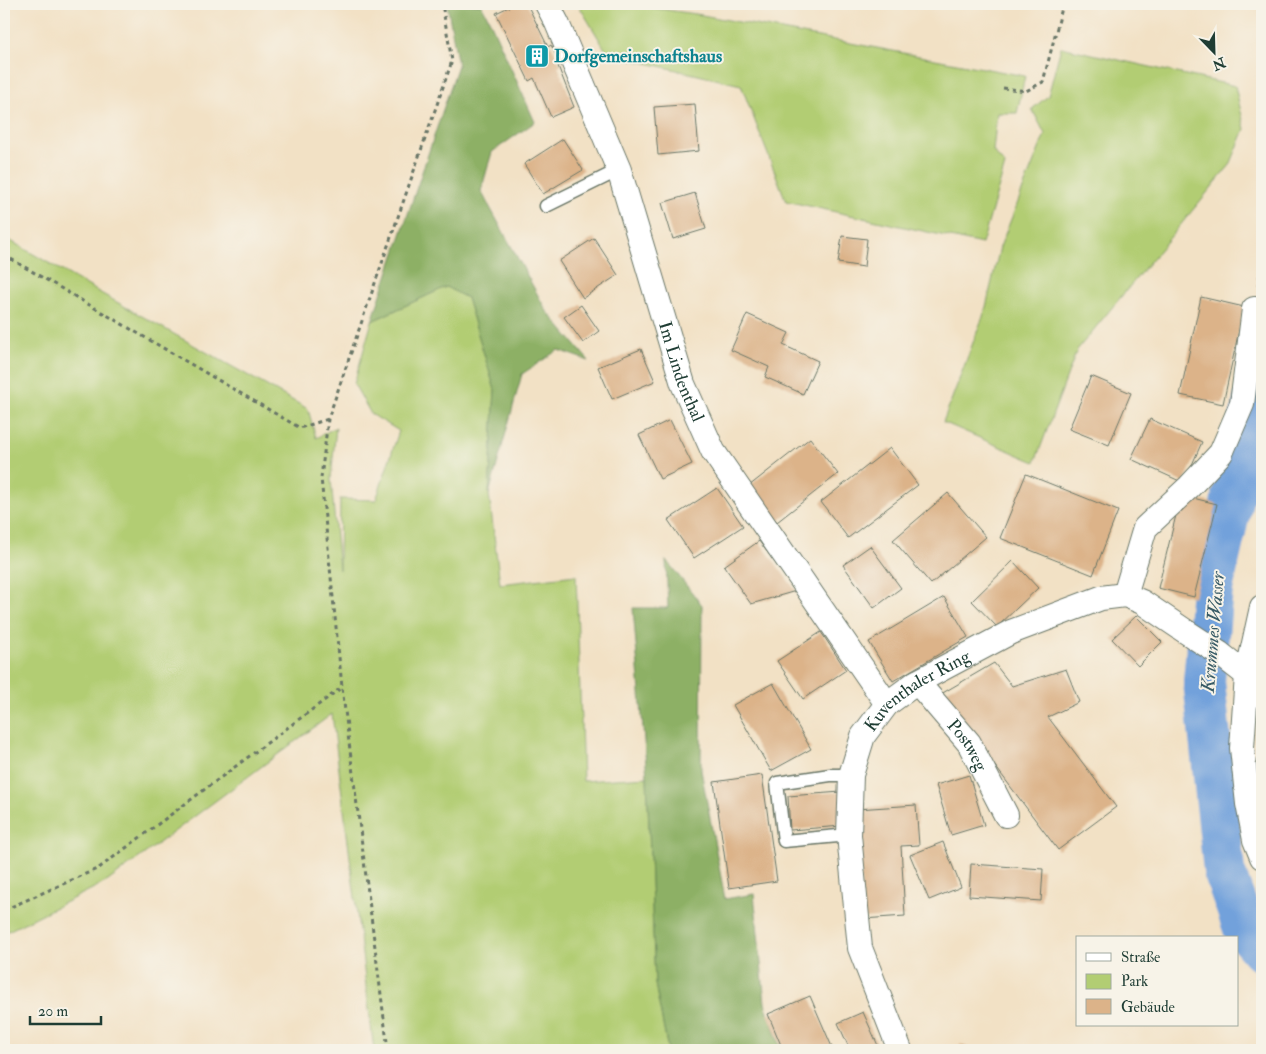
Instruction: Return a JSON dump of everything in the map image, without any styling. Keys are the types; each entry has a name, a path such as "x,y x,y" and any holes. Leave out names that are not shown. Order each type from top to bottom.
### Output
{"street":[{"name":"Im Lindenthal","path":"547,4 557,23 619,170 683,384 714,451 887,704"},
{"path":"1254,309 1242,404 1221,453 1189,487 1145,528 1125,595 1142,602 1219,653 1255,680"},
{"name":"Kuventhaler Ring","path":"900,1050 860,948 849,835 851,775 863,736 887,704 917,682 1011,632 1101,598 1125,595"},
{"path":"1262,607 1255,680 1242,748 1248,804 1255,840 1262,857"},
{"name":"Postweg","path":"917,682 969,743 1006,815"}],"lane":[{"path":"546,206 619,170"},
{"path":"849,835 784,840 777,784 830,775 851,775"}],"path":[{"path":"388,1050 342,687 321,478 328,419 452,61 442,4"},
{"path":"1004,88 1026,91 1043,82 1063,4"},
{"path":"4,254 300,428 328,419"},
{"path":"1254,309 1262,258"},
{"path":"4,910 100,868 342,687"}],"green space":[{"path":"447,4 481,4 535,122 492,152 481,191 546,310 589,361 558,350 522,374 489,494 495,390 467,298 446,287 372,321 458,65"},
{"path":"578,4 626,4 702,15 1025,76 1017,113 997,113 993,151 1005,165 982,244 786,201 741,85 608,54"},
{"path":"1061,47 1235,86 1245,129 1230,165 1077,350 1035,462 943,422 985,311 1000,247 1045,134 1032,109 1048,96"},
{"path":"4,237 308,409 316,438 336,427 331,479 339,570 340,499 376,500 399,431 371,414 354,384 372,321 446,287 467,298 495,390 489,494 500,584 576,575 583,781 647,777 655,983 668,1050 374,1050 332,714 108,881 4,933"},
{"path":"666,560 702,605 701,770 725,899 754,894 765,1003 781,1050 668,1050 655,984 647,777 633,608 668,608"}],"building":[{"name":"Dorfgemeinschaftshaus","path":"515,4 527,4 548,47 551,45 561,65 558,66 574,107 551,117 534,78 529,81 496,13"},
{"path":"695,104 699,151 658,155 654,107"},
{"path":"563,139 583,170 543,194 524,164"},
{"path":"695,193 706,229 673,239 662,203"},
{"path":"842,236 867,239 864,267 838,263"},
{"path":"594,238 618,275 583,298 559,261"},
{"path":"1201,297 1244,307 1223,404 1180,395"},
{"path":"581,305 599,331 583,343 564,317"},
{"path":"747,314 789,333 783,345 818,361 803,394 765,377 769,367 731,350"},
{"path":"641,349 655,381 612,399 598,367"},
{"path":"1091,376 1131,393 1109,445 1069,429"},
{"path":"1150,419 1202,442 1184,483 1131,459"},
{"path":"670,420 692,464 660,479 639,435"},
{"path":"810,438 838,474 777,522 749,486"},
{"path":"890,448 918,485 848,538 821,502"},
{"path":"1026,474 1118,511 1093,575 1000,538"},
{"path":"717,488 743,526 694,558 668,520"},
{"path":"948,493 986,537 931,584 893,540"},
{"path":"1181,495 1217,504 1194,597 1158,588"},
{"path":"759,541 796,591 751,604 724,566"},
{"path":"870,546 901,588 874,608 843,565"},
{"path":"1013,561 1038,588 997,627 972,601"},
{"path":"944,597 968,637 893,681 869,642"},
{"path":"1136,616 1162,642 1138,666 1112,639"},
{"path":"821,632 846,670 803,699 777,661"},
{"path":"994,663 1012,686 1066,669 1079,702 1048,717 1116,807 1058,850 941,694"},
{"path":"773,683 811,749 771,771 733,705"},
{"path":"762,775 777,881 729,888 714,782"},
{"path":"969,775 984,825 951,835 936,785"},
{"path":"841,792 843,826 790,830 788,796"},
{"path":"916,805 919,845 901,846 905,916 863,919 857,809"},
{"path":"943,842 961,887 929,900 910,855"},
{"path":"971,864 1043,869 1041,901 969,896"},
{"path":"810,996 832,1047 824,1050 783,1050 768,1014"},
{"path":"863,1012 880,1050 850,1050 838,1023"},
{"path":"961,1044 972,1050 957,1050"}],"waterway":[{"name":"Krummes Wasser","path":"1262,367 1212,589 1204,681 1224,871 1245,931 1262,951"}],"place":[{"name":"Dorfgemeinschaftshaus","path":"537,56"}]}
